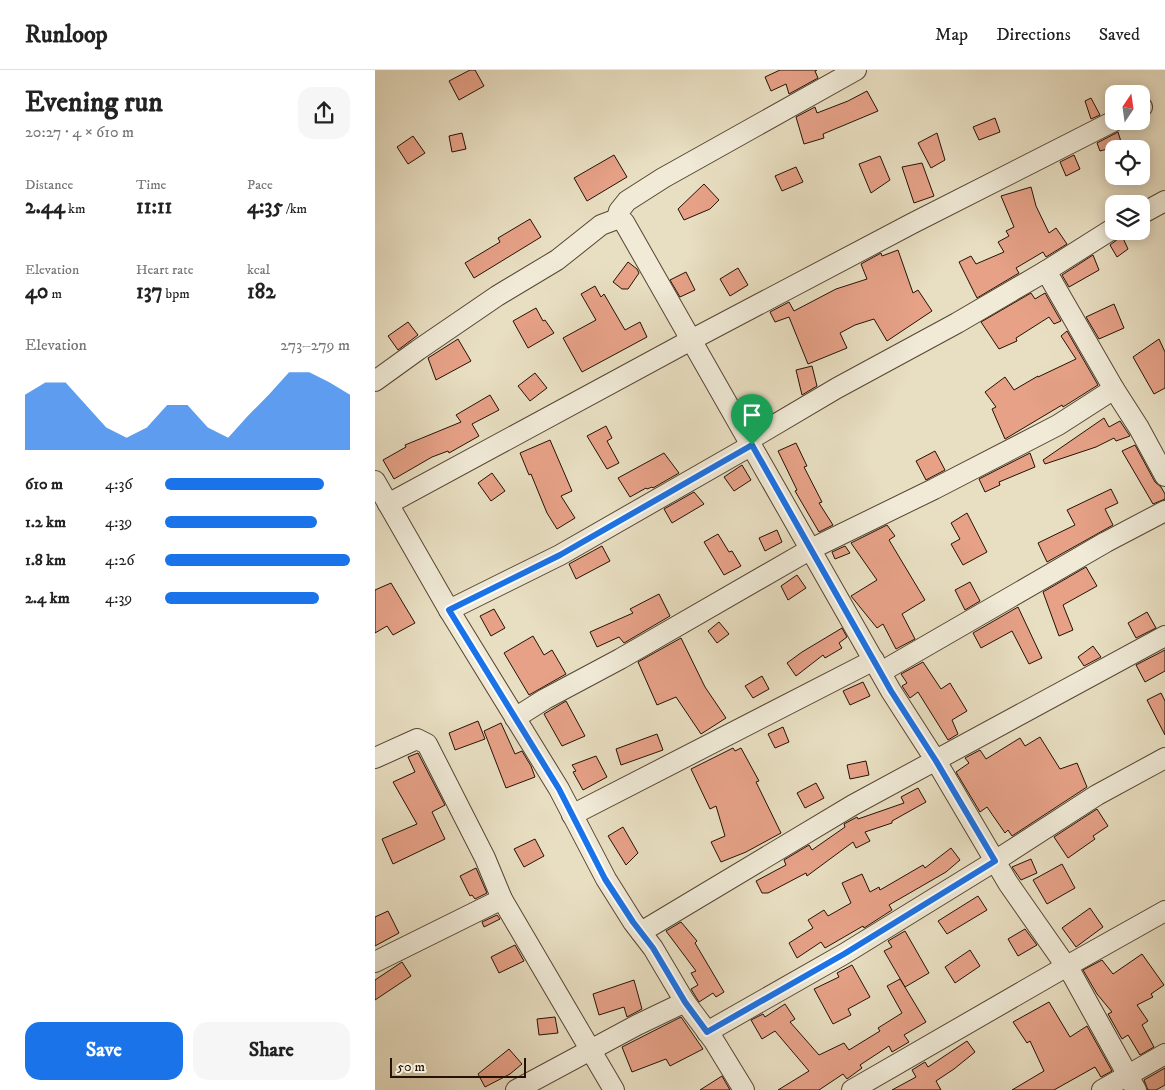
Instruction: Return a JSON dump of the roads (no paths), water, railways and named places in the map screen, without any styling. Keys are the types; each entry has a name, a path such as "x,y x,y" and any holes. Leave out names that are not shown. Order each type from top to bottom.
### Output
{"street":[{"path":"617,219 619,211 627,201 663,178 856,70"},
{"path":"388,504 691,340 913,223 1105,126"},
{"path":"1150,209 1165,201"},
{"path":"375,381 497,296 557,260 601,225 617,219 624,222 877,666 1008,883 1067,966 1132,1083"},
{"path":"449,610 560,555 750,443 837,388 957,323 1105,234"},
{"path":"1046,271 1114,389 1139,428 1165,476"},
{"path":"515,718 545,699 620,659 811,548 935,490 1049,429 1114,389"},
{"path":"375,481 449,610 559,789 605,879 653,948 685,1002 707,1032 744,1090"},
{"path":"572,815 877,666 1165,511"},
{"path":"641,932 853,804 1165,636"},
{"path":"375,758 417,739 423,740 427,744 485,858 502,899 614,1090"},
{"path":"707,1032 844,954 995,861 1097,795 1165,758"},
{"path":"375,962 502,899"},
{"path":"852,1090 1165,911"},
{"path":"516,1090 637,1025 685,1002"},
{"path":"1102,1090 1132,1083 1165,1054"}]}
